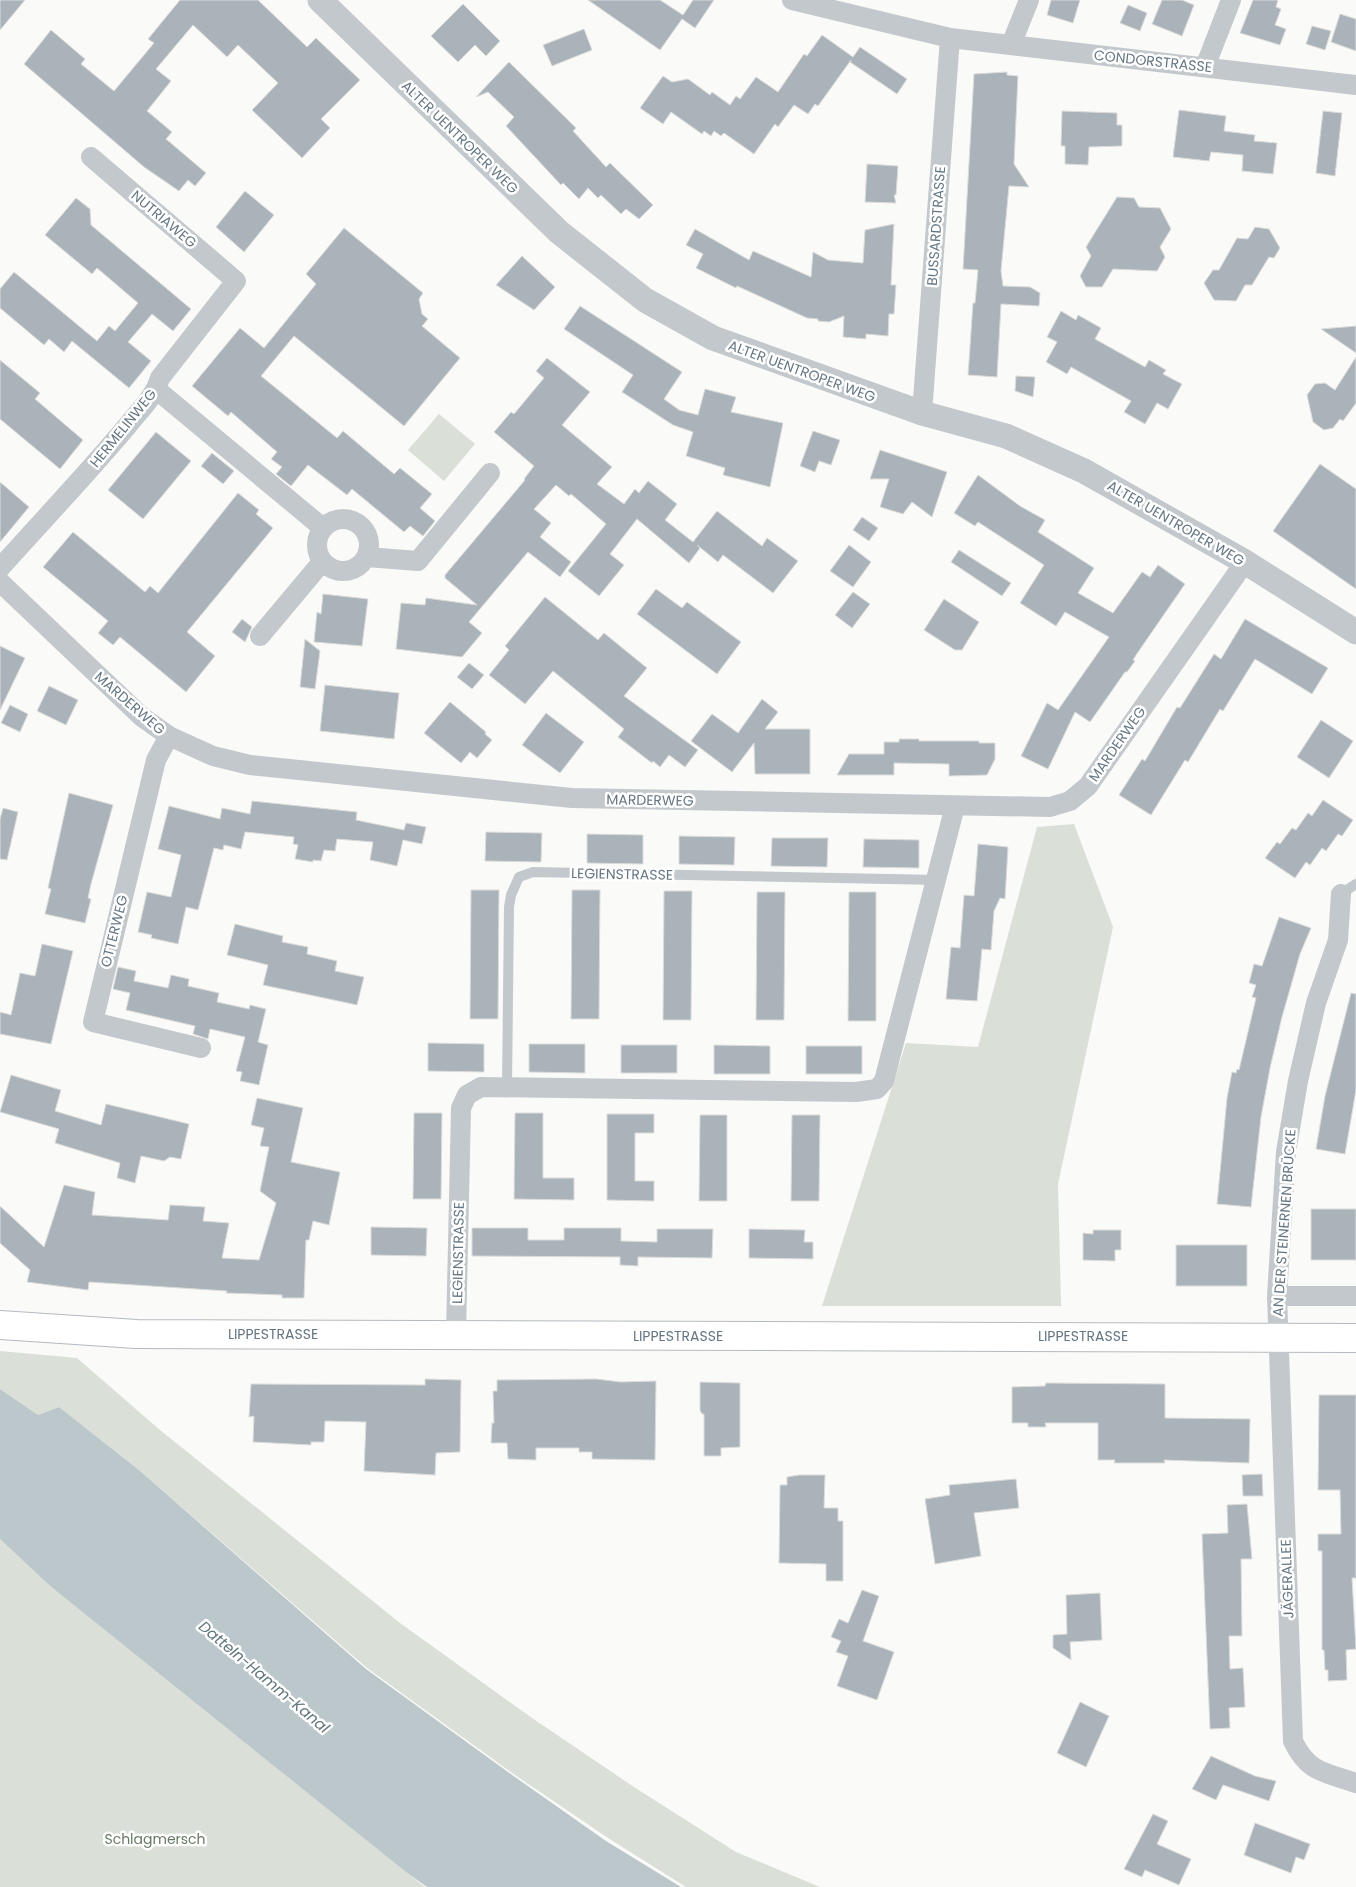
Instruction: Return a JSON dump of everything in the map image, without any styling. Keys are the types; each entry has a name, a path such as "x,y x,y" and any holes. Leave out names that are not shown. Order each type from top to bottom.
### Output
{"main road":[{"name":"LIPPESTRASSE","path":"5,1320 136,1334 1356,1338"}],"street":[{"name":"ALTER UENTROPER WEG","path":"320,0 551,225 603,269 645,300 713,338 922,413 1006,436 1092,475 1245,562 1356,632"},
{"name":"CONDORSTRASSE","path":"792,0 950,38 1356,85"},
{"path":"1011,45 1029,0"},
{"path":"1205,67 1231,0"},
{"name":"BUSSARDSTRASSE","path":"922,413 950,38"},
{"name":"NUTRIAWEG","path":"91,157 236,281"},
{"name":"HERMELINWEG","path":"0,568 53,508 70,493 157,390 160,378 236,281"},
{"path":"157,390 323,528"},
{"path":"367,557 418,561 490,473"},
{"path":"334,520 352,520 364,528 369,537 370,548 367,557 360,566 350,571 332,569 322,562 317,550 317,541 323,528 334,520"},
{"path":"260,636 322,562"},
{"name":"MARDERWEG","path":"0,582 142,717 168,736 213,756 250,764 572,798 1050,807 1070,801 1088,786 1245,562"},
{"name":"OTTERWEG","path":"168,736 156,760 93,1022 201,1048"},
{"name":"LEGIENSTRASSE","path":"456,1334 460,1108 467,1095 481,1087 856,1092 877,1089 884,1081 938,880 955,806"},
{"name":"AN DER STEINERNEN BRÜCKE","path":"1278,1337 1277,1296 1286,1152 1298,1081 1316,1003 1338,940 1349,889"},
{"path":"1277,1296 1356,1296"},
{"name":"JÄGERALLEE","path":"1278,1337 1293,1741 1301,1758 1311,1768 1356,1782"}],"lane":[{"name":"LEGIENSTRASSE","path":"507,1087 509,907 511,895 519,877 533,872 938,880"}],"green space":[{"path":"439,414 475,444 444,481 408,450"},
{"path":"1074,824 1113,927 1058,1184 1061,1306 822,1306 906,1043 978,1047 1037,827"},
{"path":"0,1351 77,1358 160,1430 400,1623 532,1718 634,1787 736,1852 820,1887 686,1887 608,1838 515,1775 367,1668 139,1470 59,1407 38,1415 0,1389"},
{"name":"Schlagmersch","path":"0,1539 50,1586 425,1887 0,1887"}],"water":[{"name":"Datteln-Hamm-Kanal","path":"0,1389 38,1415 59,1407 139,1470 366,1669 606,1841 681,1887 427,1887 406,1872 50,1586 0,1539"}],"building":[{"path":"0,0 25,0 0,30"},
{"path":"180,0 258,0 307,47 316,38 360,80 321,119 330,128 302,158 252,110 278,83 238,45 227,57 193,25 156,69 171,81 147,111 172,132 166,139 206,173 195,186 188,180 179,191 144,167 24,64 51,30 85,59 81,64 114,91 154,43 148,39"},
{"path":"588,0 660,0 683,15 693,0 714,0 695,28 682,19 660,50"},
{"path":"1051,0 1080,0 1073,23 1047,15"},
{"path":"1162,0 1182,0 1194,5 1182,36 1152,24"},
{"path":"1253,0 1278,0 1276,7 1281,9 1275,25 1286,29 1280,45 1240,33"},
{"path":"463,4 500,41 486,56 475,45 458,62 431,36"},
{"path":"1128,5 1147,13 1140,31 1120,23"},
{"path":"1340,14 1356,19 1356,51 1331,42"},
{"path":"1312,26 1331,31 1325,50 1306,44"},
{"path":"584,29 592,50 552,66 543,45"},
{"path":"822,35 853,57 860,47 907,79 897,94 850,62 851,60 818,106 815,104 808,114 794,105 778,127 775,124 754,154 724,133 721,136 714,131 711,136 704,131 702,134 671,112 663,124 640,108 663,76 672,82 688,79 710,95 712,92 730,105 736,96 740,99 756,77 778,92 804,54 807,56"},
{"path":"509,62 576,128 573,131 606,167 610,163 653,205 639,219 626,209 621,214 601,195 598,198 588,188 579,199 563,183 561,185 506,126 514,117 488,92 476,97"},
{"path":"1007,72 1007,75 1018,76 1014,164 1029,187 1009,186 1001,271 1003,286 1030,287 1040,293 1039,306 1001,304 997,377 968,375 973,303 975,303 978,270 963,269 974,74"},
{"path":"1179,110 1226,116 1224,131 1255,135 1254,141 1277,143 1273,174 1242,171 1243,155 1211,152 1209,161 1173,157"},
{"path":"1062,111 1117,113 1117,125 1122,125 1122,146 1089,147 1088,165 1065,164 1065,146 1061,146"},
{"path":"1323,111 1342,113 1335,176 1316,173"},
{"path":"867,164 898,166 896,195 894,195 896,203 865,202"},
{"path":"245,191 274,215 244,252 216,227"},
{"path":"1117,197 1134,198 1139,207 1160,208 1171,229 1160,247 1165,257 1157,271 1113,269 1102,287 1086,287 1080,276 1091,256 1086,247"},
{"path":"76,198 90,209 91,225 191,309 173,331 152,314 128,342 151,361 129,388 72,341 64,352 49,339 44,345 0,308 0,289 14,272 97,341 109,326 115,331 138,303 97,268 92,274 45,235"},
{"path":"894,224 891,285 896,285 894,314 889,314 888,336 866,334 866,339 843,337 844,316 829,322 807,318 737,286 736,288 696,268 703,254 686,245 695,229 749,260 753,251 811,277 813,252 828,260 863,263 865,230"},
{"path":"1255,227 1269,229 1280,248 1274,258 1269,257 1252,285 1245,285 1236,301 1214,300 1204,283 1213,270 1219,270 1237,238 1248,239"},
{"path":"344,228 423,293 419,299 422,314 428,319 422,326 460,358 404,426 294,336 261,376 337,438 343,431 394,474 400,468 432,494 420,508 435,521 423,536 410,526 404,532 352,489 347,495 308,465 291,486 276,474 282,467 271,459 277,452 231,412 228,416 192,386 240,328 264,348 316,284 306,274"},
{"path":"522,256 555,287 534,310 496,285"},
{"path":"580,306 682,372 664,399 679,410 698,415 705,389 736,397 731,412 783,423 770,487 723,475 725,468 686,456 693,432 673,425 622,392 633,375 564,329"},
{"path":"1061,311 1076,320 1078,315 1101,328 1095,339 1145,367 1149,360 1166,370 1163,374 1182,384 1168,409 1157,403 1145,424 1124,412 1131,401 1071,367 1067,374 1046,362 1057,342 1047,337"},
{"path":"1356,326 1356,353 1321,329"},
{"path":"1356,357 1356,403 1343,421 1340,419 1333,428 1324,430 1313,422 1307,395 1315,384 1325,383 1335,390"},
{"path":"547,358 590,392 562,425 612,467 597,484 624,504 635,489 639,493 648,481 677,504 665,520 693,542 717,511 762,546 767,538 798,561 773,593 723,555 718,562 697,545 700,548 689,563 637,519 610,554 624,565 599,596 568,571 606,524 571,494 569,496 556,485 534,509 551,523 540,537 571,562 560,577 528,552 469,622 482,633 462,657 396,649 401,603 425,605 426,598 477,605 445,578 445,575 525,480 534,466 494,432 511,412 514,414 544,378 536,371"},
{"path":"0,360 40,393 35,399 83,440 60,469 0,419"},
{"path":"1016,376 1035,377 1033,397 1015,391"},
{"path":"813,431 840,440 831,465 819,461 815,472 800,466"},
{"path":"156,432 191,461 143,519 108,490"},
{"path":"880,450 947,472 932,517 912,502 903,514 880,507 889,479 870,479"},
{"path":"212,453 234,471 223,484 201,466"},
{"path":"1320,464 1356,489 1356,589 1273,531"},
{"path":"978,475 1020,506 1045,520 1038,532 1094,568 1078,593 1113,613 1142,572 1150,577 1158,565 1185,584 1136,655 1133,660 1135,661 1125,672 1090,722 1075,712 1048,769 1021,756 1047,703 1058,710 1109,637 1065,612 1056,626 1020,603 1044,565 978,522 975,526 954,513"},
{"path":"0,482 29,507 0,542"},
{"path":"238,493 259,510 256,514 273,528 187,632 215,656 186,692 120,637 113,645 98,633 108,621 43,567 73,532 145,592 150,586 158,593"},
{"path":"862,517 878,528 869,541 853,530"},
{"path":"849,545 871,562 853,587 830,571"},
{"path":"959,550 1011,583 1002,596 951,562"},
{"path":"656,589 682,608 687,602 741,642 717,674 637,614"},
{"path":"853,592 870,604 852,628 835,615"},
{"path":"323,594 368,599 362,646 314,642 317,612 321,614"},
{"path":"545,597 598,640 604,633 647,668 624,696 698,750 685,767 669,755 660,767 653,761 652,763 618,737 624,729 553,671 525,704 489,675 509,650 505,646"},
{"path":"944,599 979,622 962,650 955,650 924,630"},
{"path":"242,619 252,627 245,642 232,632"},
{"path":"1245,619 1328,668 1312,694 1255,659 1223,711 1220,709 1188,762 1185,760 1151,815 1119,795 1142,759 1145,761 1177,707 1180,708 1214,654 1221,659"},
{"path":"305,639 320,651 315,689 300,687"},
{"path":"0,646 25,658 0,710"},
{"path":"469,663 484,675 472,689 457,677"},
{"path":"325,685 399,693 394,739 320,731"},
{"path":"49,686 78,700 66,725 37,711"},
{"path":"762,699 778,712 765,729 810,729 810,774 755,774 754,743 732,772 691,741 712,714 738,733"},
{"path":"450,702 486,732 485,734 492,740 477,758 470,752 461,763 424,733"},
{"path":"10,705 28,714 20,732 1,723"},
{"path":"546,713 584,742 560,773 522,745"},
{"path":"1321,720 1353,741 1329,778 1297,757"},
{"path":"899,739 995,743 995,759 987,775 949,776 949,764 894,763 894,775 837,775 849,754 884,754 884,742 899,742"},
{"path":"69,793 113,805 91,884 88,898 91,899 85,923 45,914 51,889 48,888"},
{"path":"1323,800 1353,820 1342,836 1338,834 1326,851 1322,848 1310,865 1306,862 1295,878 1265,858 1277,842 1280,844 1292,828 1296,830 1308,813 1312,816"},
{"path":"252,801 357,812 356,820 404,830 406,823 426,827 422,844 403,840 397,866 370,860 373,842 337,839 335,851 324,850 321,861 313,860 313,862 295,859 298,845 293,844 294,837 245,832 241,849 224,845 223,850 214,848 198,910 186,907 178,944 151,938 152,935 138,932 147,892 171,897 181,855 158,849 169,806 220,819 222,808 250,814"},
{"path":"3,808 18,812 7,860 0,859 0,819"},
{"path":"486,832 542,833 541,862 485,861"},
{"path":"587,834 643,835 643,864 587,863"},
{"path":"679,836 735,837 734,865 679,864"},
{"path":"772,838 828,838 827,867 771,866"},
{"path":"864,839 919,840 919,868 863,867"},
{"path":"978,844 1008,847 1005,899 1000,898 994,911 991,950 982,949 977,1001 946,999 951,947 960,948 964,895 974,896"},
{"path":"471,890 499,890 498,1019 470,1019"},
{"path":"572,890 600,890 599,1019 571,1019"},
{"path":"664,891 692,891 691,1020 663,1020"},
{"path":"757,892 785,892 784,1020 756,1020"},
{"path":"849,892 876,892 876,1021 848,1021"},
{"path":"1279,917 1311,928 1300,954 1270,1068 1261,1117 1251,1207 1217,1204 1227,1098 1232,1072 1236,1073 1237,1069 1239,1070 1256,998 1252,997 1256,985 1249,983 1254,964 1262,966"},
{"path":"235,924 283,936 282,942 308,947 307,954 337,961 335,971 364,977 357,1005 263,985 268,965 227,955"},
{"path":"42,944 73,951 51,1044 0,1034 0,1012 11,1015 20,973 35,976"},
{"path":"118,967 136,971 134,981 168,988 171,975 189,979 188,986 219,993 217,1002 249,1009 250,1005 266,1009 258,1042 268,1045 259,1085 240,1081 242,1072 236,1071 245,1037 210,1029 208,1039 193,1034 195,1026 126,1010 130,993 113,989"},
{"path":"1351,993 1356,994 1356,1090 1345,1154 1316,1149 1325,1096"},
{"path":"428,1043 484,1044 484,1072 428,1071"},
{"path":"529,1044 585,1044 585,1073 529,1072"},
{"path":"621,1045 677,1045 677,1073 621,1073"},
{"path":"714,1045 770,1046 770,1074 714,1074"},
{"path":"806,1046 862,1046 862,1074 806,1074"},
{"path":"11,1075 61,1090 55,1111 101,1125 106,1104 189,1124 181,1159 170,1157 164,1161 141,1156 135,1183 117,1178 120,1163 55,1143 59,1129 0,1112"},
{"path":"257,1098 303,1108 291,1162 340,1172 329,1225 313,1221 309,1240 306,1240 304,1298 282,1298 282,1295 226,1293 227,1291 89,1282 88,1290 27,1282 30,1270 0,1243 0,1206 44,1247 64,1185 95,1192 92,1215 168,1220 170,1205 205,1207 203,1221 229,1223 222,1258 259,1260 276,1203 260,1191 269,1147 260,1146 264,1128 251,1125"},
{"path":"414,1113 442,1113 441,1199 413,1199"},
{"path":"515,1113 543,1113 543,1178 574,1178 574,1200 514,1199"},
{"path":"607,1114 654,1114 654,1133 635,1133 635,1181 654,1181 654,1201 607,1200"},
{"path":"700,1115 727,1115 727,1201 699,1201"},
{"path":"792,1115 820,1115 819,1201 791,1201"},
{"path":"1311,1209 1356,1209 1356,1260 1311,1260"},
{"path":"371,1227 427,1228 426,1256 371,1255"},
{"path":"472,1228 528,1228 528,1240 564,1240 564,1228 621,1228 621,1241 657,1242 657,1229 713,1229 712,1258 638,1257 638,1266 620,1265 620,1257 472,1256"},
{"path":"749,1229 805,1230 804,1242 813,1242 813,1259 749,1258"},
{"path":"1093,1230 1121,1230 1121,1250 1115,1250 1115,1261 1083,1260 1083,1233 1093,1234"},
{"path":"1176,1245 1247,1245 1247,1286 1176,1286"},
{"path":"425,1379 461,1380 460,1452 436,1453 435,1475 364,1471 366,1422 325,1421 324,1442 311,1442 311,1445 253,1442 254,1416 249,1417 251,1384 425,1385"},
{"path":"596,1379 621,1382 656,1381 655,1460 592,1459 592,1452 579,1452 579,1448 536,1448 536,1460 508,1459 507,1443 491,1443 492,1423 494,1423 493,1391 497,1391 497,1380"},
{"path":"700,1382 740,1383 740,1447 721,1448 721,1456 704,1456 704,1414 700,1410"},
{"path":"1046,1383 1165,1384 1165,1418 1250,1419 1249,1463 1164,1460 1165,1463 1114,1463 1115,1460 1098,1460 1098,1423 1045,1423 1046,1427 1028,1427 1028,1423 1012,1423 1012,1387 1045,1386"},
{"path":"1319,1395 1356,1395 1356,1578 1352,1578 1356,1649 1346,1650 1347,1680 1328,1681 1328,1670 1325,1670 1324,1650 1322,1650 1322,1551 1318,1551 1318,1534 1341,1534 1340,1490 1318,1490"},
{"path":"1262,1474 1263,1496 1243,1496 1242,1475"},
{"path":"825,1475 824,1508 838,1508 838,1521 843,1521 843,1581 826,1581 826,1564 779,1563 780,1485 787,1485 787,1477"},
{"path":"1016,1479 1019,1508 974,1513 981,1556 935,1564 925,1499 950,1495 949,1485"},
{"path":"1247,1504 1252,1559 1241,1559 1242,1636 1229,1636 1230,1669 1243,1668 1245,1707 1229,1708 1230,1728 1210,1729 1202,1534 1228,1533 1227,1505"},
{"path":"862,1590 879,1596 863,1641 894,1652 877,1700 837,1686 848,1656 836,1652 841,1641 831,1637 839,1619 848,1623"},
{"path":"1100,1593 1102,1640 1070,1642 1071,1660 1053,1648 1053,1635 1067,1634 1066,1595"},
{"path":"1080,1702 1109,1716 1086,1767 1057,1753"},
{"path":"1211,1756 1255,1776 1276,1781 1269,1801 1223,1785 1216,1800 1192,1789"},
{"path":"1153,1814 1168,1821 1157,1844 1191,1859 1179,1885 1145,1870 1142,1877 1124,1869"},
{"path":"1255,1823 1310,1844 1304,1860 1296,1857 1291,1873 1244,1855"}]}
